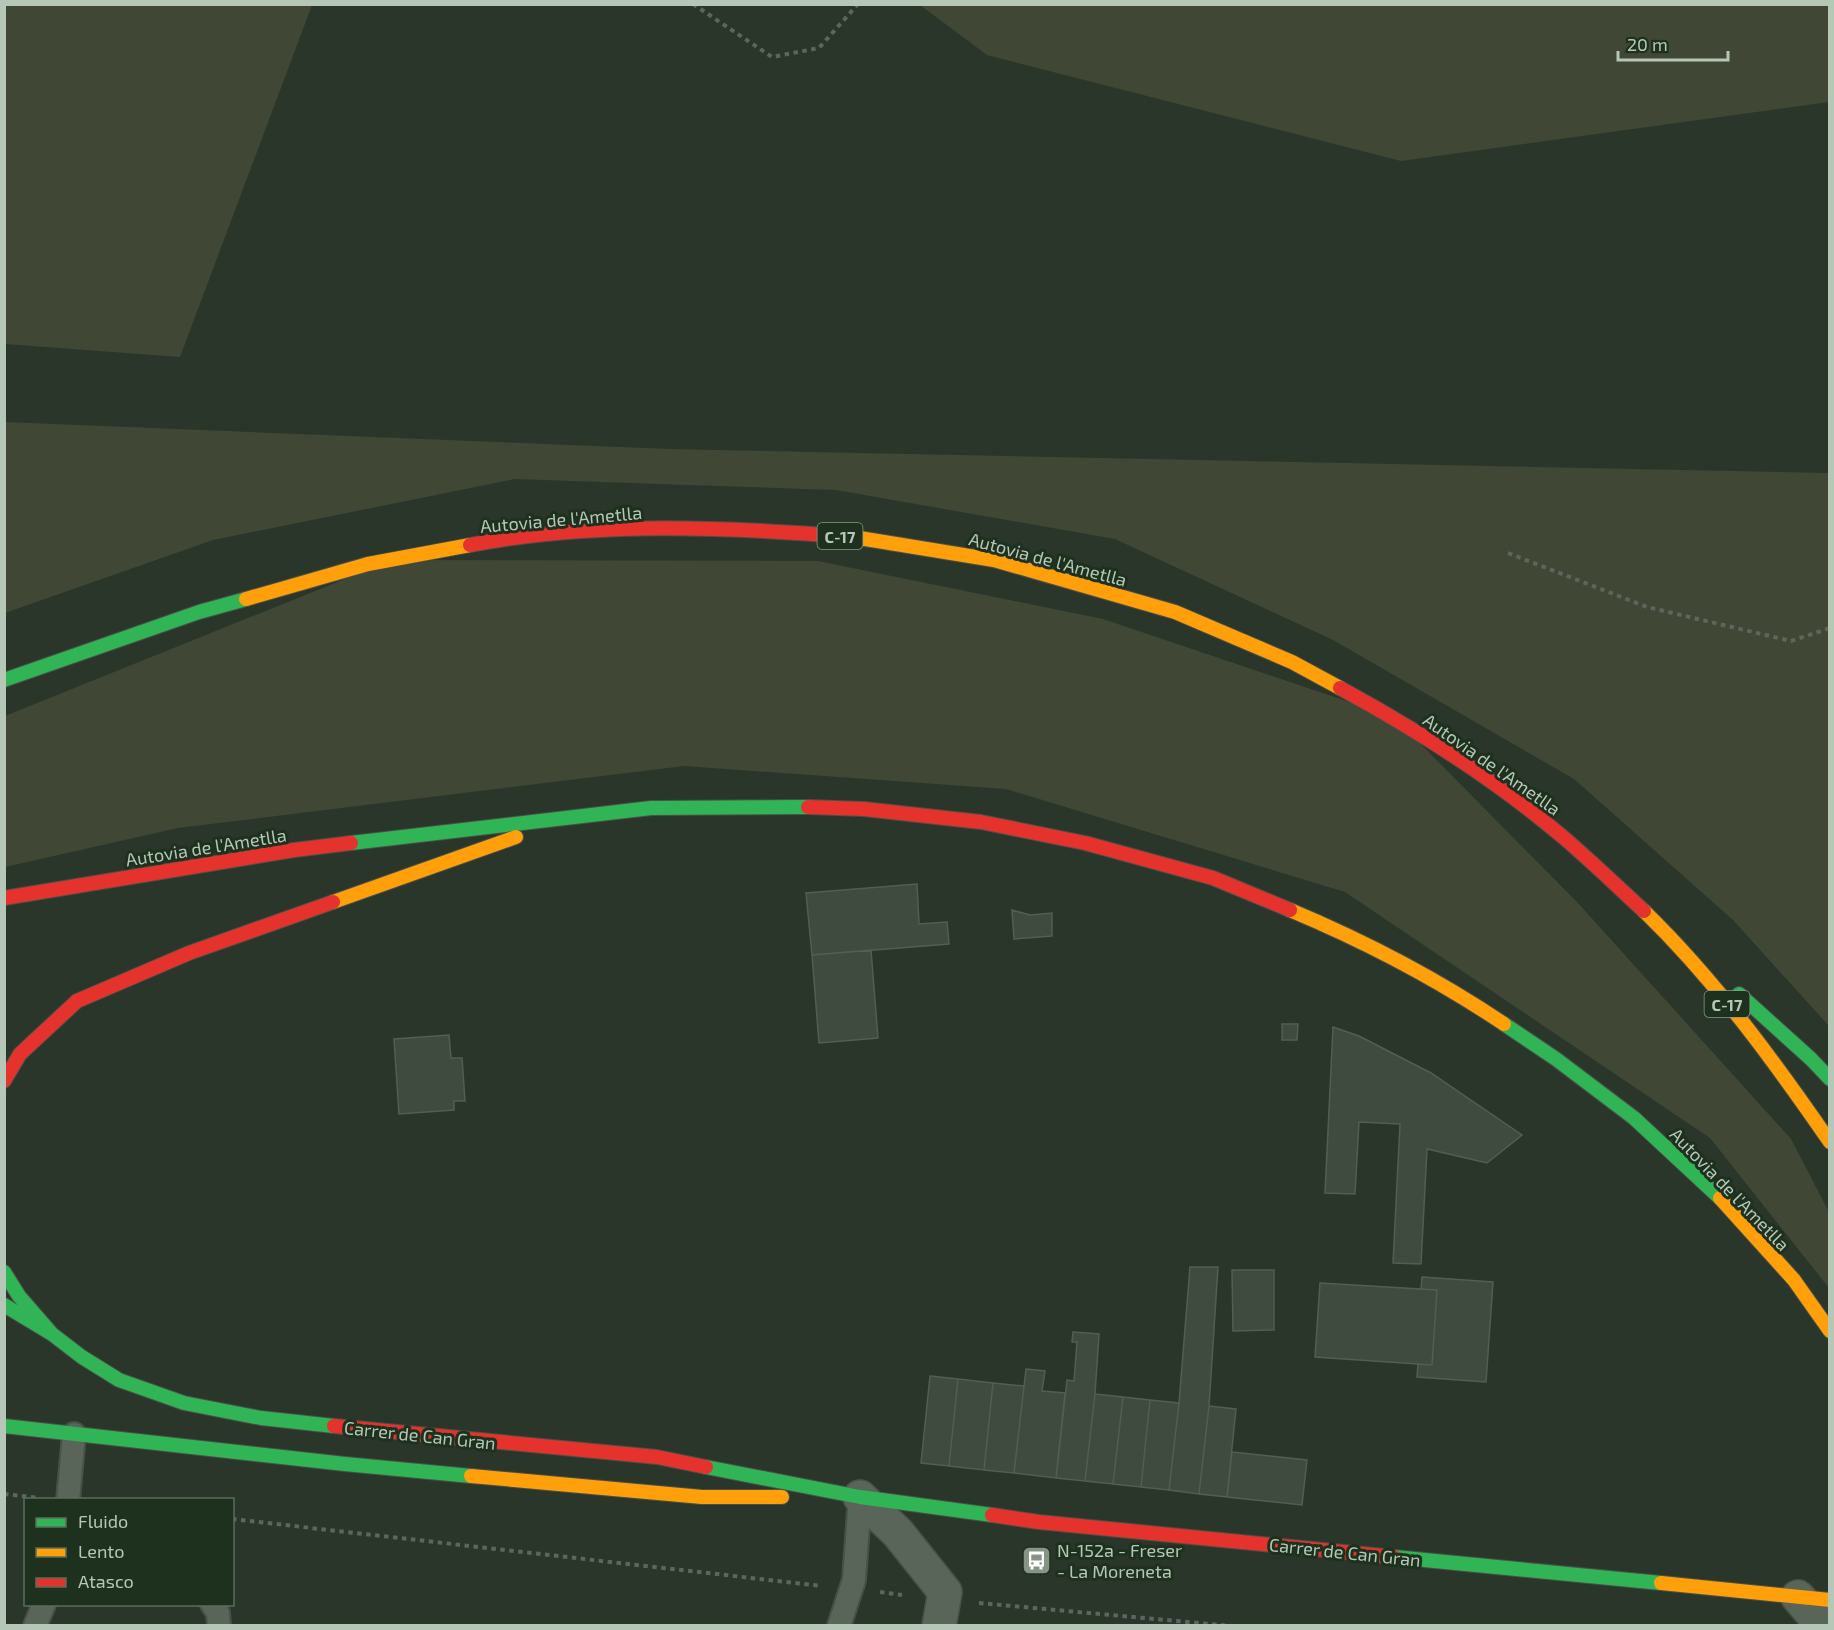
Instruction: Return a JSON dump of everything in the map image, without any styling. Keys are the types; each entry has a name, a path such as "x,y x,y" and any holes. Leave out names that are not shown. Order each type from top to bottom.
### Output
{"main road":[{"name":"Autovia de l'Ametlla","path":"4,680 199,612 368,564 508,538 649,528 750,529 869,538 994,560 1175,612 1292,662 1394,717 1501,789 1562,836 1659,926 1731,1008 1791,1086 1830,1142"},
{"name":"Autovia de l'Ametlla","path":"4,898 294,850 576,816 662,808 776,806 864,809 981,822 1085,843 1213,878 1330,927 1456,992 1556,1059 1634,1118 1723,1201 1794,1280 1830,1331"},
{"path":"4,1081 20,1054 77,1001 189,953 576,816"},
{"path":"1610,879 1811,1059 1830,1079"},
{"path":"4,1272 19,1296 52,1334"},
{"name":"Carrer de Can Gran","path":"4,1305 52,1334 82,1357 119,1380 184,1403 273,1420 424,1437 657,1457 860,1497 1039,1522 1814,1598"},
{"name":"Carrer de Can Gran","path":"4,1426 345,1464 702,1497 860,1497"}],"street":[{"path":"860,1497 898,1533 945,1592 939,1626"},
{"path":"1814,1598 1823,1626"}],"lane":[{"path":"68,1498 74,1434"},
{"path":"839,1626 854,1580 860,1497"},
{"path":"35,1626 44,1606"},
{"path":"213,1606 218,1613 219,1626"}],"path":[{"path":"693,4 772,57 819,48 858,4"},
{"path":"1508,553 1647,607 1791,641 1830,628"},
{"path":"4,1494 44,1498"},
{"path":"234,1519 883,1593"},
{"path":"1000,1604 1232,1626"}],"green space":[{"path":"4,5 312,5 180,357 5,344"},
{"path":"920,5 1829,5 1829,102 1401,161 987,55"},
{"path":"5,422 669,449 1829,473 1829,1026 1733,920 1574,779 1333,640 1115,539 836,490 515,479 213,540 5,613"},
{"path":"392,560 818,561 1103,619 1394,717 1577,902 1791,1139 1829,1212 1829,1288 1710,1138 1345,892 1006,789 684,766 178,828 5,867 5,716"}],"building":[{"path":"917,884 919,924 947,922 949,944 812,955 806,893"},
{"path":"1012,910 1030,915 1052,913 1052,936 1014,939"},
{"path":"871,950 878,1038 819,1043 812,955"},
{"path":"1282,1024 1298,1024 1297,1040 1282,1040"},
{"path":"1333,1027 1359,1036 1431,1073 1522,1135 1487,1163 1427,1149 1421,1264 1393,1263 1400,1124 1359,1122 1355,1194 1325,1193"},
{"path":"449,1035 451,1058 462,1058 465,1101 454,1101 454,1110 399,1114 394,1039"},
{"path":"1190,1267 1218,1267 1209,1406 1199,1494 1169,1490"},
{"path":"1232,1270 1274,1270 1274,1330 1233,1331"},
{"path":"1422,1277 1493,1282 1486,1382 1417,1377 1418,1364 1432,1365 1437,1290 1421,1289"},
{"path":"1320,1283 1437,1290 1432,1365 1315,1357"},
{"path":"1073,1332 1099,1334 1085,1481 1056,1478 1067,1380 1074,1381 1077,1342 1072,1342"},
{"path":"1026,1369 1045,1371 1042,1391 1065,1393 1056,1478 1014,1473"},
{"path":"930,1376 958,1379 949,1466 921,1463"},
{"path":"958,1379 993,1383 984,1470 949,1466"},
{"path":"993,1383 1024,1386 1014,1473 984,1470"},
{"path":"1095,1394 1123,1397 1113,1484 1085,1481"},
{"path":"1123,1397 1150,1400 1141,1487 1113,1484"},
{"path":"1150,1400 1179,1403 1169,1490 1141,1487"},
{"path":"1209,1406 1236,1409 1227,1497 1199,1494"},
{"path":"1232,1452 1307,1460 1302,1505 1227,1497"}],"traffic: fast":[{"path":"4,680 199,612 246,599"},
{"path":"351,843 651,808 808,807"},
{"path":"1739,994 1830,1079"},
{"path":"1504,1024 1556,1059 1634,1118 1720,1198"},
{"path":"4,1272 19,1296 52,1334"},
{"path":"4,1305 52,1334 82,1357 119,1380 184,1403 261,1418 334,1426"},
{"path":"4,1426 471,1476"},
{"path":"706,1467 860,1497 992,1515"},
{"path":"1394,1557 1661,1583"}],"traffic: slow":[{"path":"853,537 994,560 1175,612 1292,662 1340,688"},
{"path":"246,599 368,564 470,545"},
{"path":"333,902 516,837"},
{"path":"1290,910 1400,962 1504,1024"},
{"path":"1644,911 1695,965 1743,1022 1830,1142"},
{"path":"1720,1198 1794,1280 1830,1331"},
{"path":"471,1476 702,1497 782,1497"},
{"path":"1661,1583 1830,1600"}],"traffic: jam":[{"path":"470,545 566,532 661,528 853,537"},
{"path":"1340,688 1427,739 1511,796 1563,837 1644,911"},
{"path":"808,807 864,809 981,822 1085,843 1213,878 1290,910"},
{"path":"4,898 294,850 351,843"},
{"path":"4,1081 20,1054 77,1001 189,953 333,902"},
{"path":"334,1426 657,1457 706,1467"},
{"path":"992,1515 1039,1522 1394,1557"}],"place":[{"name":"N-152a - Freser - La Moreneta","path":"1036,1560"}]}
